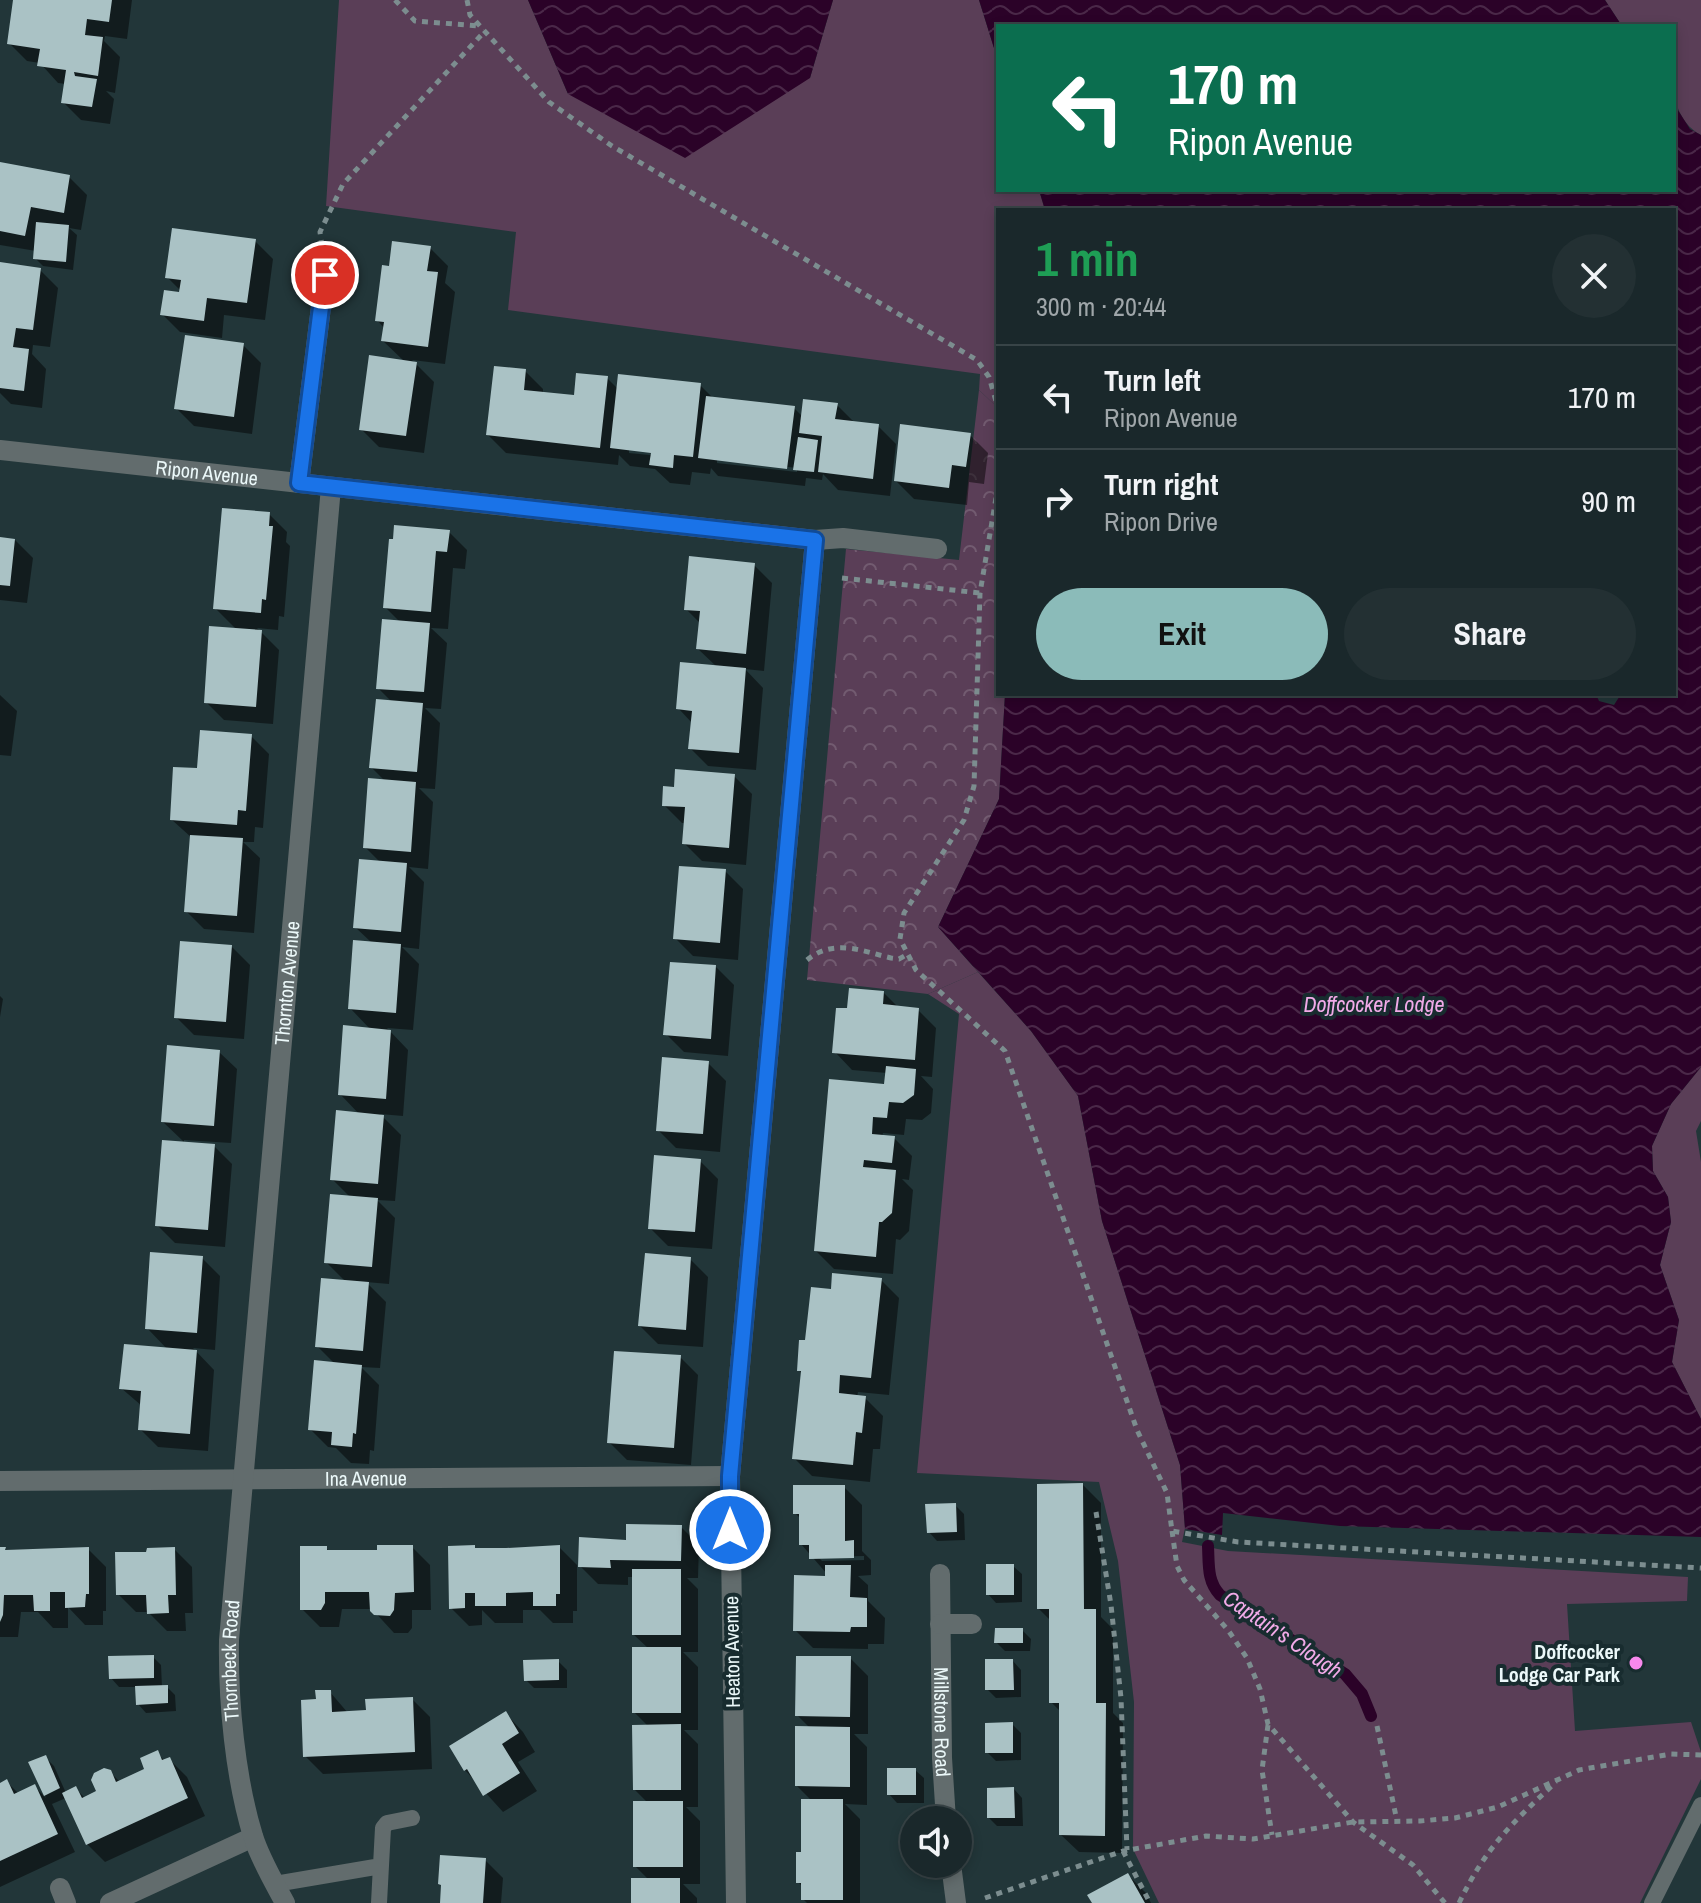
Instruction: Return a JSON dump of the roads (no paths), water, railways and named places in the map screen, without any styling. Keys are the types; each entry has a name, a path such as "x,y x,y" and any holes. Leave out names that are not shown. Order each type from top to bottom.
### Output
{"street":[{"path":"299,483 325,275"},
{"name":"Ripon Avenue","path":"0,450 815,540 843,538 937,549"},
{"name":"Thornton Avenue","path":"242,1479 331,487"},
{"name":"Heaton Avenue","path":"736,1903 730,1476 815,540"},
{"name":"Ina Avenue","path":"0,1481 730,1476"},
{"name":"Thornbeck Road","path":"242,1479 229,1670 235,1745 253,1837 280,1894"},
{"name":"Millstone Road","path":"940,1574 945,1806"},
{"path":"940,1624 972,1624"},
{"path":"110,1903 253,1837"},
{"path":"953,1878 956,1903"}],"lane":[{"path":"1652,1903 1701,1805"},
{"path":"379,1903 383,1828 387,1823 412,1818"},
{"name":"Thornbeck Road","path":"280,1894 381,1866"}],"water":[{"path":"528,0 833,0 810,78 685,158 568,94"},
{"path":"979,0 1605,0 1621,24 996,24 996,55"},
{"name":"Doffcocker Lodge","path":"1676,107 1690,129 1701,135 1701,1067 1671,1104 1652,1146 1653,1171 1668,1197 1671,1222 1660,1265 1679,1320 1672,1362 1701,1419 1701,1537 1340,1526 1223,1513 1222,1535 1185,1529 1180,1465 1102,1221 1078,1096 1031,1031 938,927 999,799 1005,696 1597,696 1599,701 1614,705 1620,696 1676,696 1676,208 1044,208 1040,192 1676,192"}],"waterway":[{"name":"Captain's Clough","path":"1208,1546 1211,1578 1220,1595 1345,1674 1362,1694 1371,1716"}],"place":[{"name":"Doffcocker Lodge Car Park","path":"1636,1663"}]}
